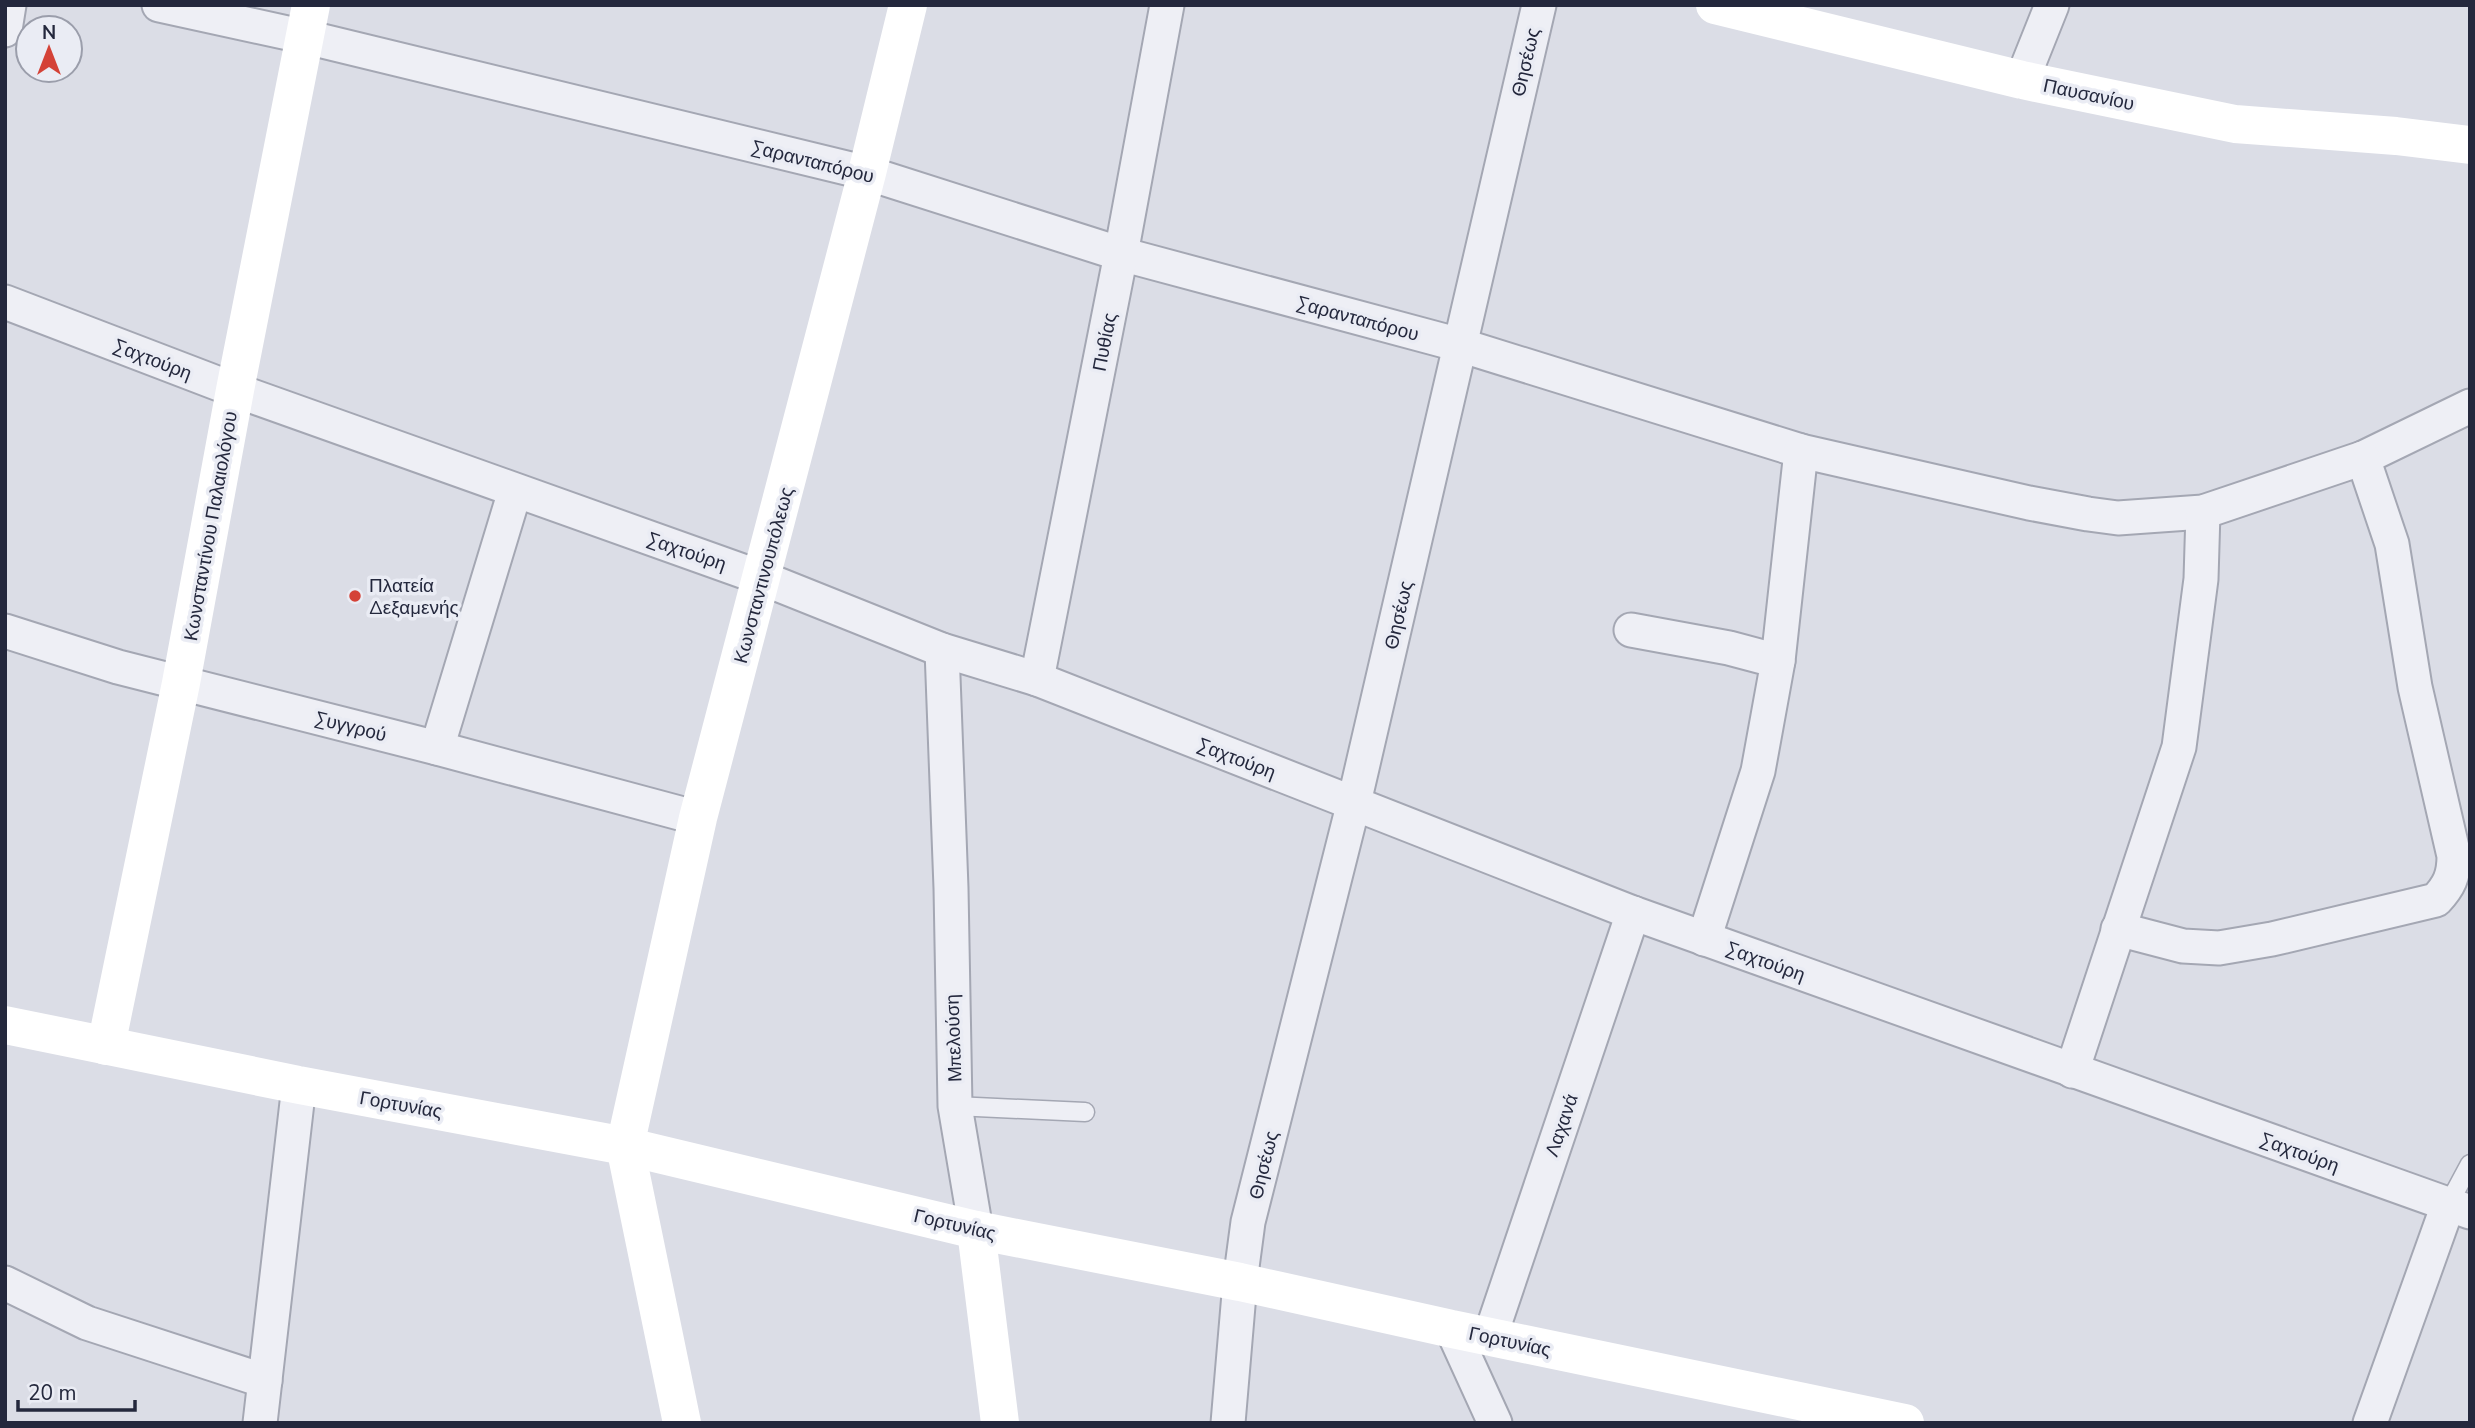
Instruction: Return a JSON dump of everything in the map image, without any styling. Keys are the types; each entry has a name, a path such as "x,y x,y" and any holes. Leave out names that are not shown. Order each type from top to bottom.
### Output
{"street":[{"path":"5,30 9,5"},
{"name":"Σαρανταπόρου","path":"159,5 309,21 867,173 1121,254 1460,345 1801,450 2029,503 2088,514 2118,518 2203,512 2363,458 2470,406"},
{"name":"Κωνσταντινουπόλεως","path":"625,1146 698,818 867,173 908,5"},
{"name":"Πυθίας","path":"1037,679 1167,5"},
{"name":"Θησέως","path":"1228,1423 1248,1222 1353,803 1539,5"},
{"name":"Παυσανίου","path":"1715,5 2022,80 2235,124 2396,136 2470,145"},
{"path":"2022,80 2052,5"},
{"name":"Κωνσταντίνου Παλαιολόγου","path":"106,1046 181,683 235,390 309,21"},
{"name":"Σαχτούρη","path":"5,302 235,390 762,578 942,650 1037,679 1633,913 2459,1208"},
{"path":"1704,939 1758,771 1778,661 1801,450"},
{"path":"2118,929 2183,946 2219,948 2272,939 2436,900 2447,889 2454,874 2454,856 2415,687 2392,544 2363,458"},
{"path":"437,748 515,491"},
{"path":"2071,1070 2179,747 2201,579 2203,512"},
{"path":"1631,630 1729,648 1778,661"},
{"name":"Συγγρού","path":"5,631 118,667 698,818"},
{"name":"Μπελούση","path":"942,650 955,1105 976,1230 1000,1423"},
{"name":"Λαχανά","path":"1490,1337 1633,913"},
{"name":"Γορτυνίας","path":"5,1025 299,1086 625,1146 976,1230 1240,1282 1905,1423"},
{"path":"260,1423 299,1086"},
{"path":"625,1146 682,1423"},
{"path":"2370,1423 2459,1208"},
{"path":"5,1283 87,1323 265,1381"},
{"path":"1452,1329 1494,1423"}],"lane":[{"path":"955,1105 1085,1112"},
{"path":"2459,1208 2470,1164"}],"place":[{"name":"Πλατεία Δεξαμενής","path":"355,596"}]}
